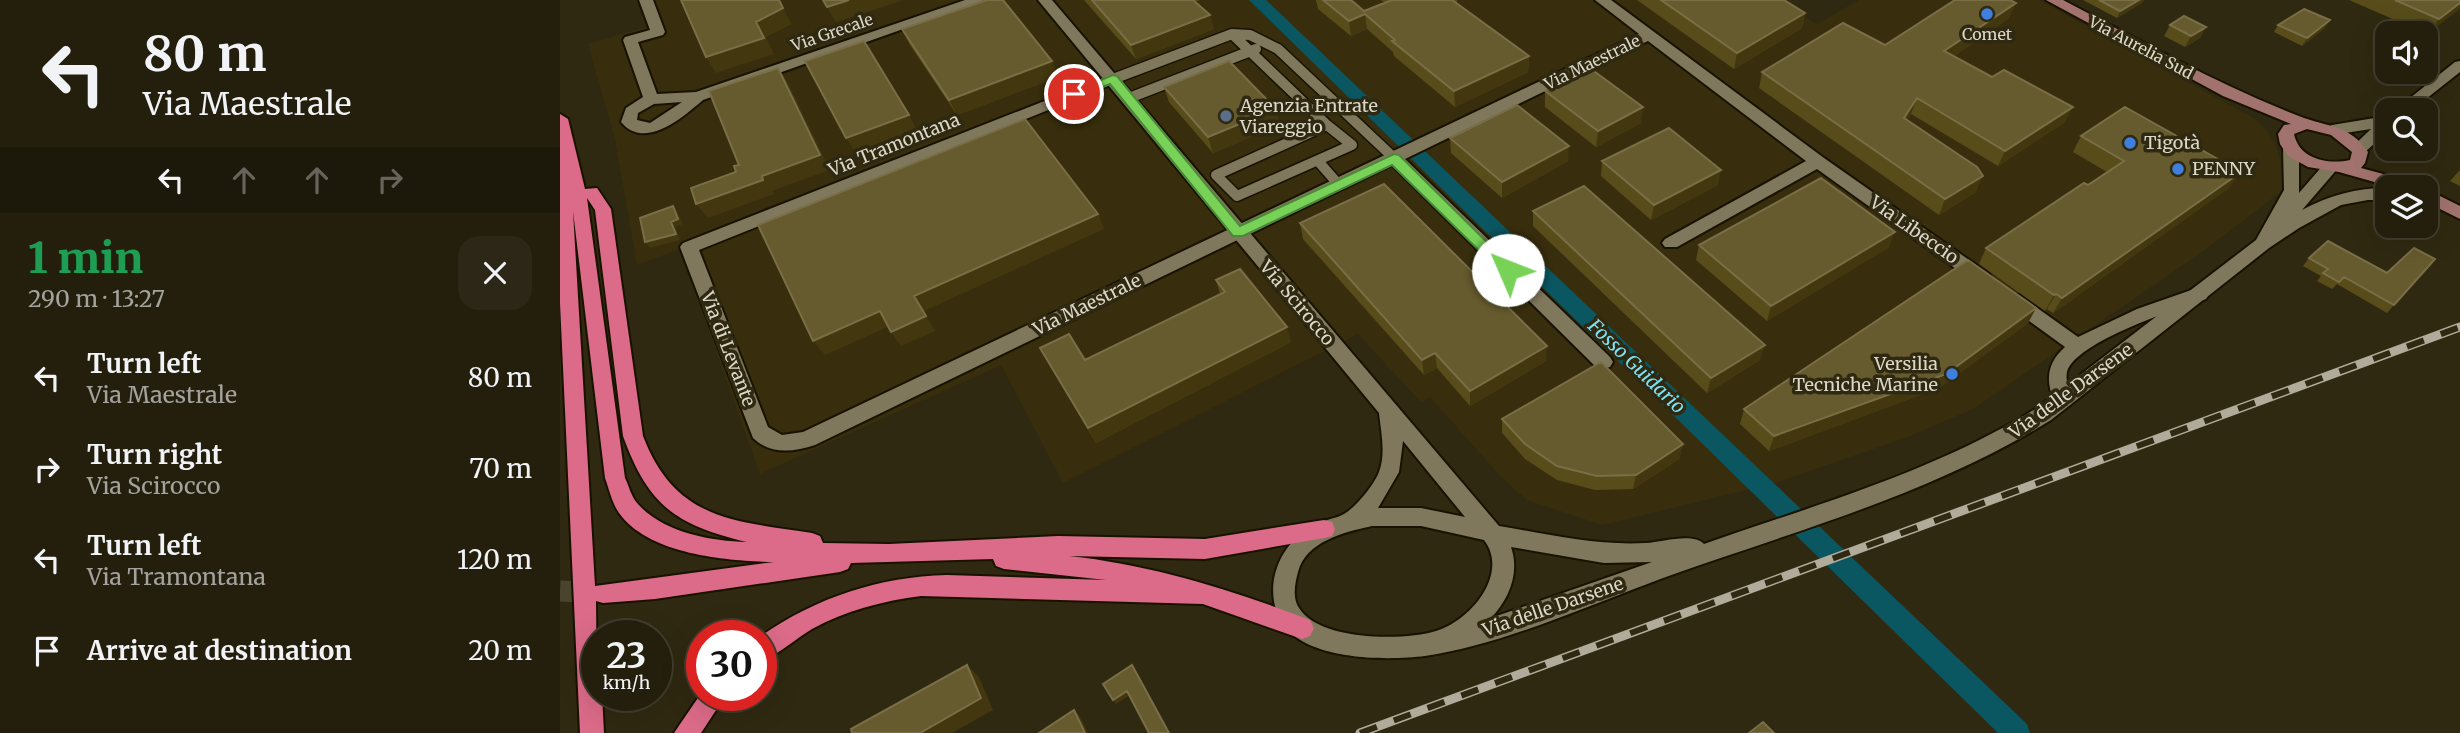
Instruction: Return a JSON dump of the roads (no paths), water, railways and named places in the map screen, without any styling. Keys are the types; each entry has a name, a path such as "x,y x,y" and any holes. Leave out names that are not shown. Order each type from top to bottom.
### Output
{"highway":[{"path":"560,119 582,214 614,469 627,507 641,521 663,534 706,547 748,552 889,554 1058,547 1205,549 1324,529"},
{"path":"560,129 592,733"},
{"path":"591,192 603,209 633,436 640,460 651,481 666,497 687,512 724,527 889,554"},
{"path":"955,553 1098,569 1165,581 1302,628"},
{"path":"603,593 742,578 889,554"},
{"path":"777,639 833,607 877,592 907,587 947,585 1204,594"},
{"path":"685,733 701,711"}],"main road":[{"name":"Via Aurelia Sud","path":"2053,0 2228,93 2348,138 2359,150 2392,175"},
{"name":"Via Aurelia Sud","path":"2228,93 2308,160 2375,178"},
{"path":"2288,141 2290,129 2306,124"},
{"path":"2337,167 2357,163 2359,150"},
{"path":"2438,202 2460,213"}],"street":[{"path":"646,0 658,32 630,40 652,99"},
{"name":"Via Grecale","path":"698,97 978,0"},
{"name":"Via Scirocco","path":"1045,0 1129,98 1238,233 1493,533"},
{"name":"Via Libeccio","path":"1602,0 1818,162 2078,347"},
{"name":"Via Maestrale","path":"1422,145 1649,34"},
{"path":"2418,98 2460,65"},
{"name":"Via Tramontana","path":"689,247 1113,79"},
{"path":"698,97 665,122 645,128 632,127 629,122 631,111 652,99 698,97"},
{"path":"2332,130 2375,124"},
{"path":"2359,150 2375,134"},
{"name":"Via delle Darsene","path":"2263,244 2292,190 2288,141"},
{"path":"1422,145 1397,157 1602,362"},
{"name":"Via Maestrale","path":"777,443 808,439 1397,157"},
{"path":"1671,243 1818,162"},
{"name":"Via delle Darsene","path":"2275,224 2295,211 2320,177 2337,167"},
{"name":"Via delle Darsene","path":"1446,639 1483,632 1816,515 1979,453 2008,438 2063,399 2263,244 2340,197 2375,193"},
{"name":"Via di Levante","path":"689,247 760,432 767,440 777,443"},
{"path":"2063,399 2057,374 2061,363 2078,347 2141,314 2201,293"},
{"path":"1353,520 1376,496 1392,468 1395,450 1389,411"},
{"path":"1372,517 1421,517 1493,533 1504,559 1499,588 1484,609 1446,639 1425,645 1365,647 1322,639 1302,628 1286,609 1282,591 1284,578 1295,554 1324,529 1353,520 1372,517"},
{"name":"Via delle Darsene","path":"1493,533 1580,550 1626,554 1738,542"}],"lane":[{"path":"1232,34 1326,125 1352,145 1237,196 1216,175 1326,125"},
{"path":"1113,79 1232,34 1250,35 1278,49 1397,157"},
{"path":"1129,98 1269,44"},
{"path":"1318,161 1339,185"}],"waterway":[{"name":"Fosso Guidario","path":"1257,0 2017,733"}],"tunnel":[{"path":"560,591 597,593"}],"railway":[{"path":"1360,733 2460,327"}],"place":[{"name":"Comet","path":"1987,14"},
{"name":"Agenzia Entrate Viareggio","path":"1226,116"},
{"name":"Tigotà","path":"2130,143"},
{"name":"PENNY","path":"2178,169"},
{"name":"Versilia Tecniche Marine","path":"1952,374"}]}
